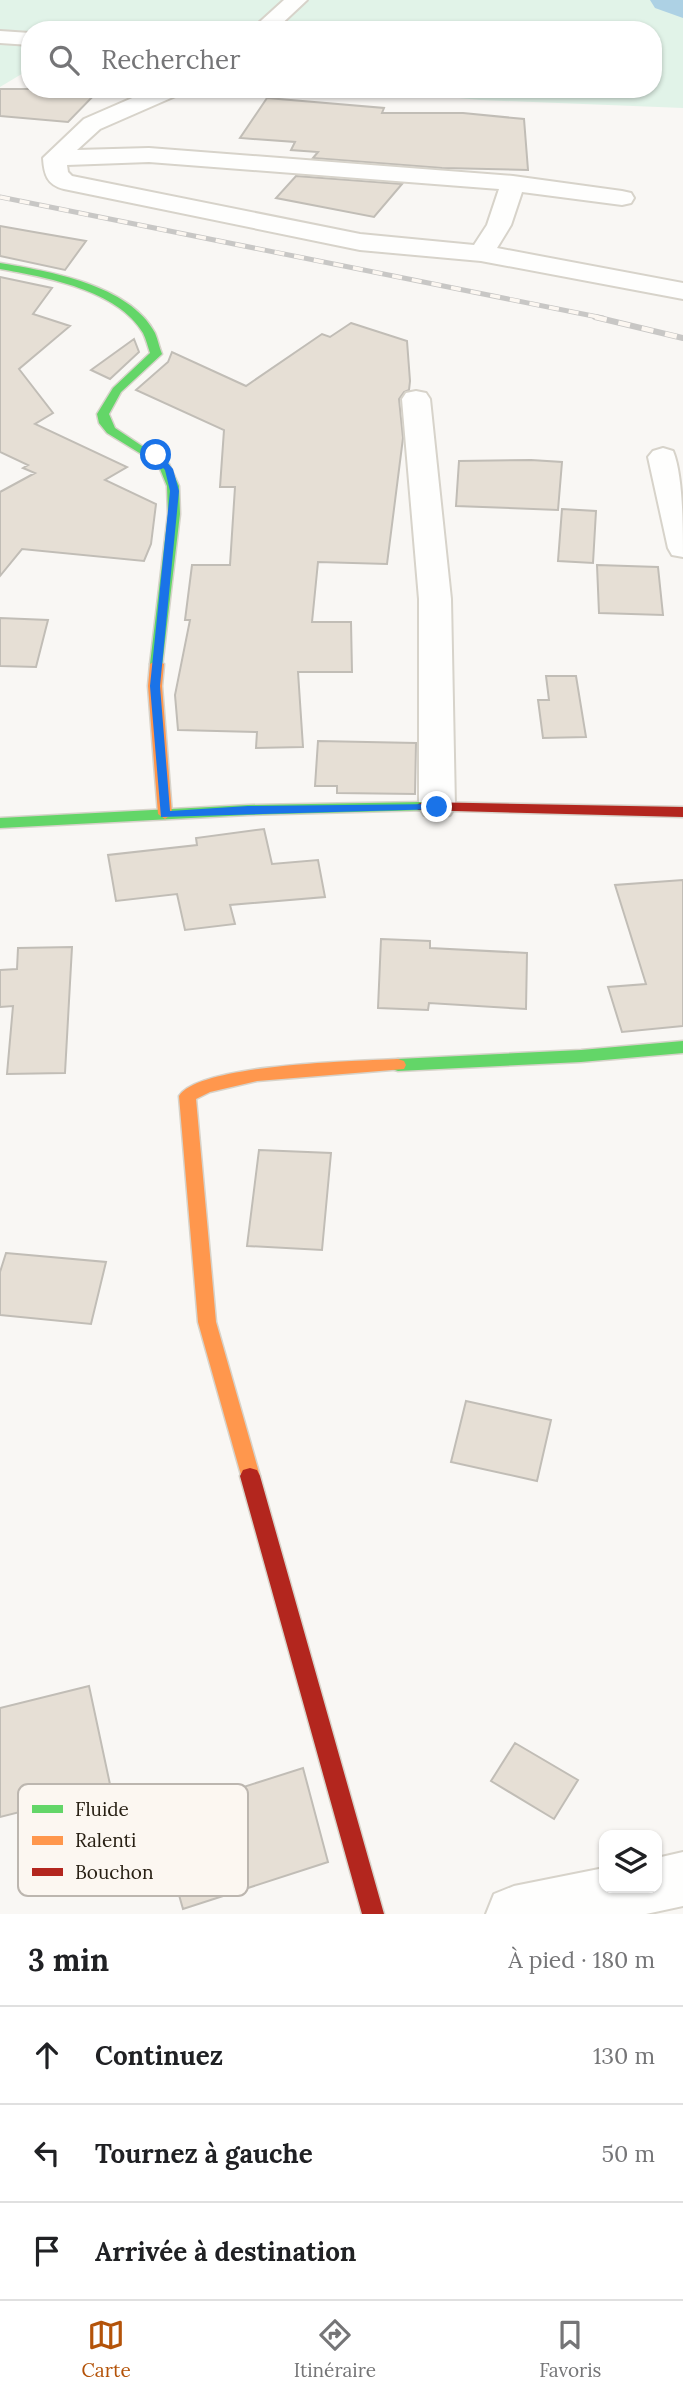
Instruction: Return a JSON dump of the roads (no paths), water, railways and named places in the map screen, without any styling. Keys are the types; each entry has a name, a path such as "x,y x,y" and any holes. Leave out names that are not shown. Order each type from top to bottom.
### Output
{"street":[{"path":"272,21 297,0"},
{"path":"0,37 21,38"},
{"path":"55,158 92,124 152,98"},
{"path":"55,158 149,155 513,183 622,198"},
{"path":"55,158 56,174 64,182 360,242 481,253 683,291"},
{"path":"481,253 499,225 513,183"},
{"path":"0,266 83,284 123,306 147,330 156,344 156,354 147,366 107,403 103,420 110,433 156,455 169,469 175,491 155,686 165,814"},
{"path":"416,399 435,599 437,807"},
{"path":"663,457 683,548"},
{"path":"0,823 248,810 437,807 683,812"},
{"path":"373,1914 207,1322 187,1096 199,1087 217,1083 305,1070 581,1056 683,1047"},
{"path":"662,1884 683,1879"},
{"path":"514,1914 617,1893"}],"waterway":[{"path":"669,0 683,6"}],"railway":[{"path":"0,197 603,318"},
{"path":"595,317 683,338"}]}
